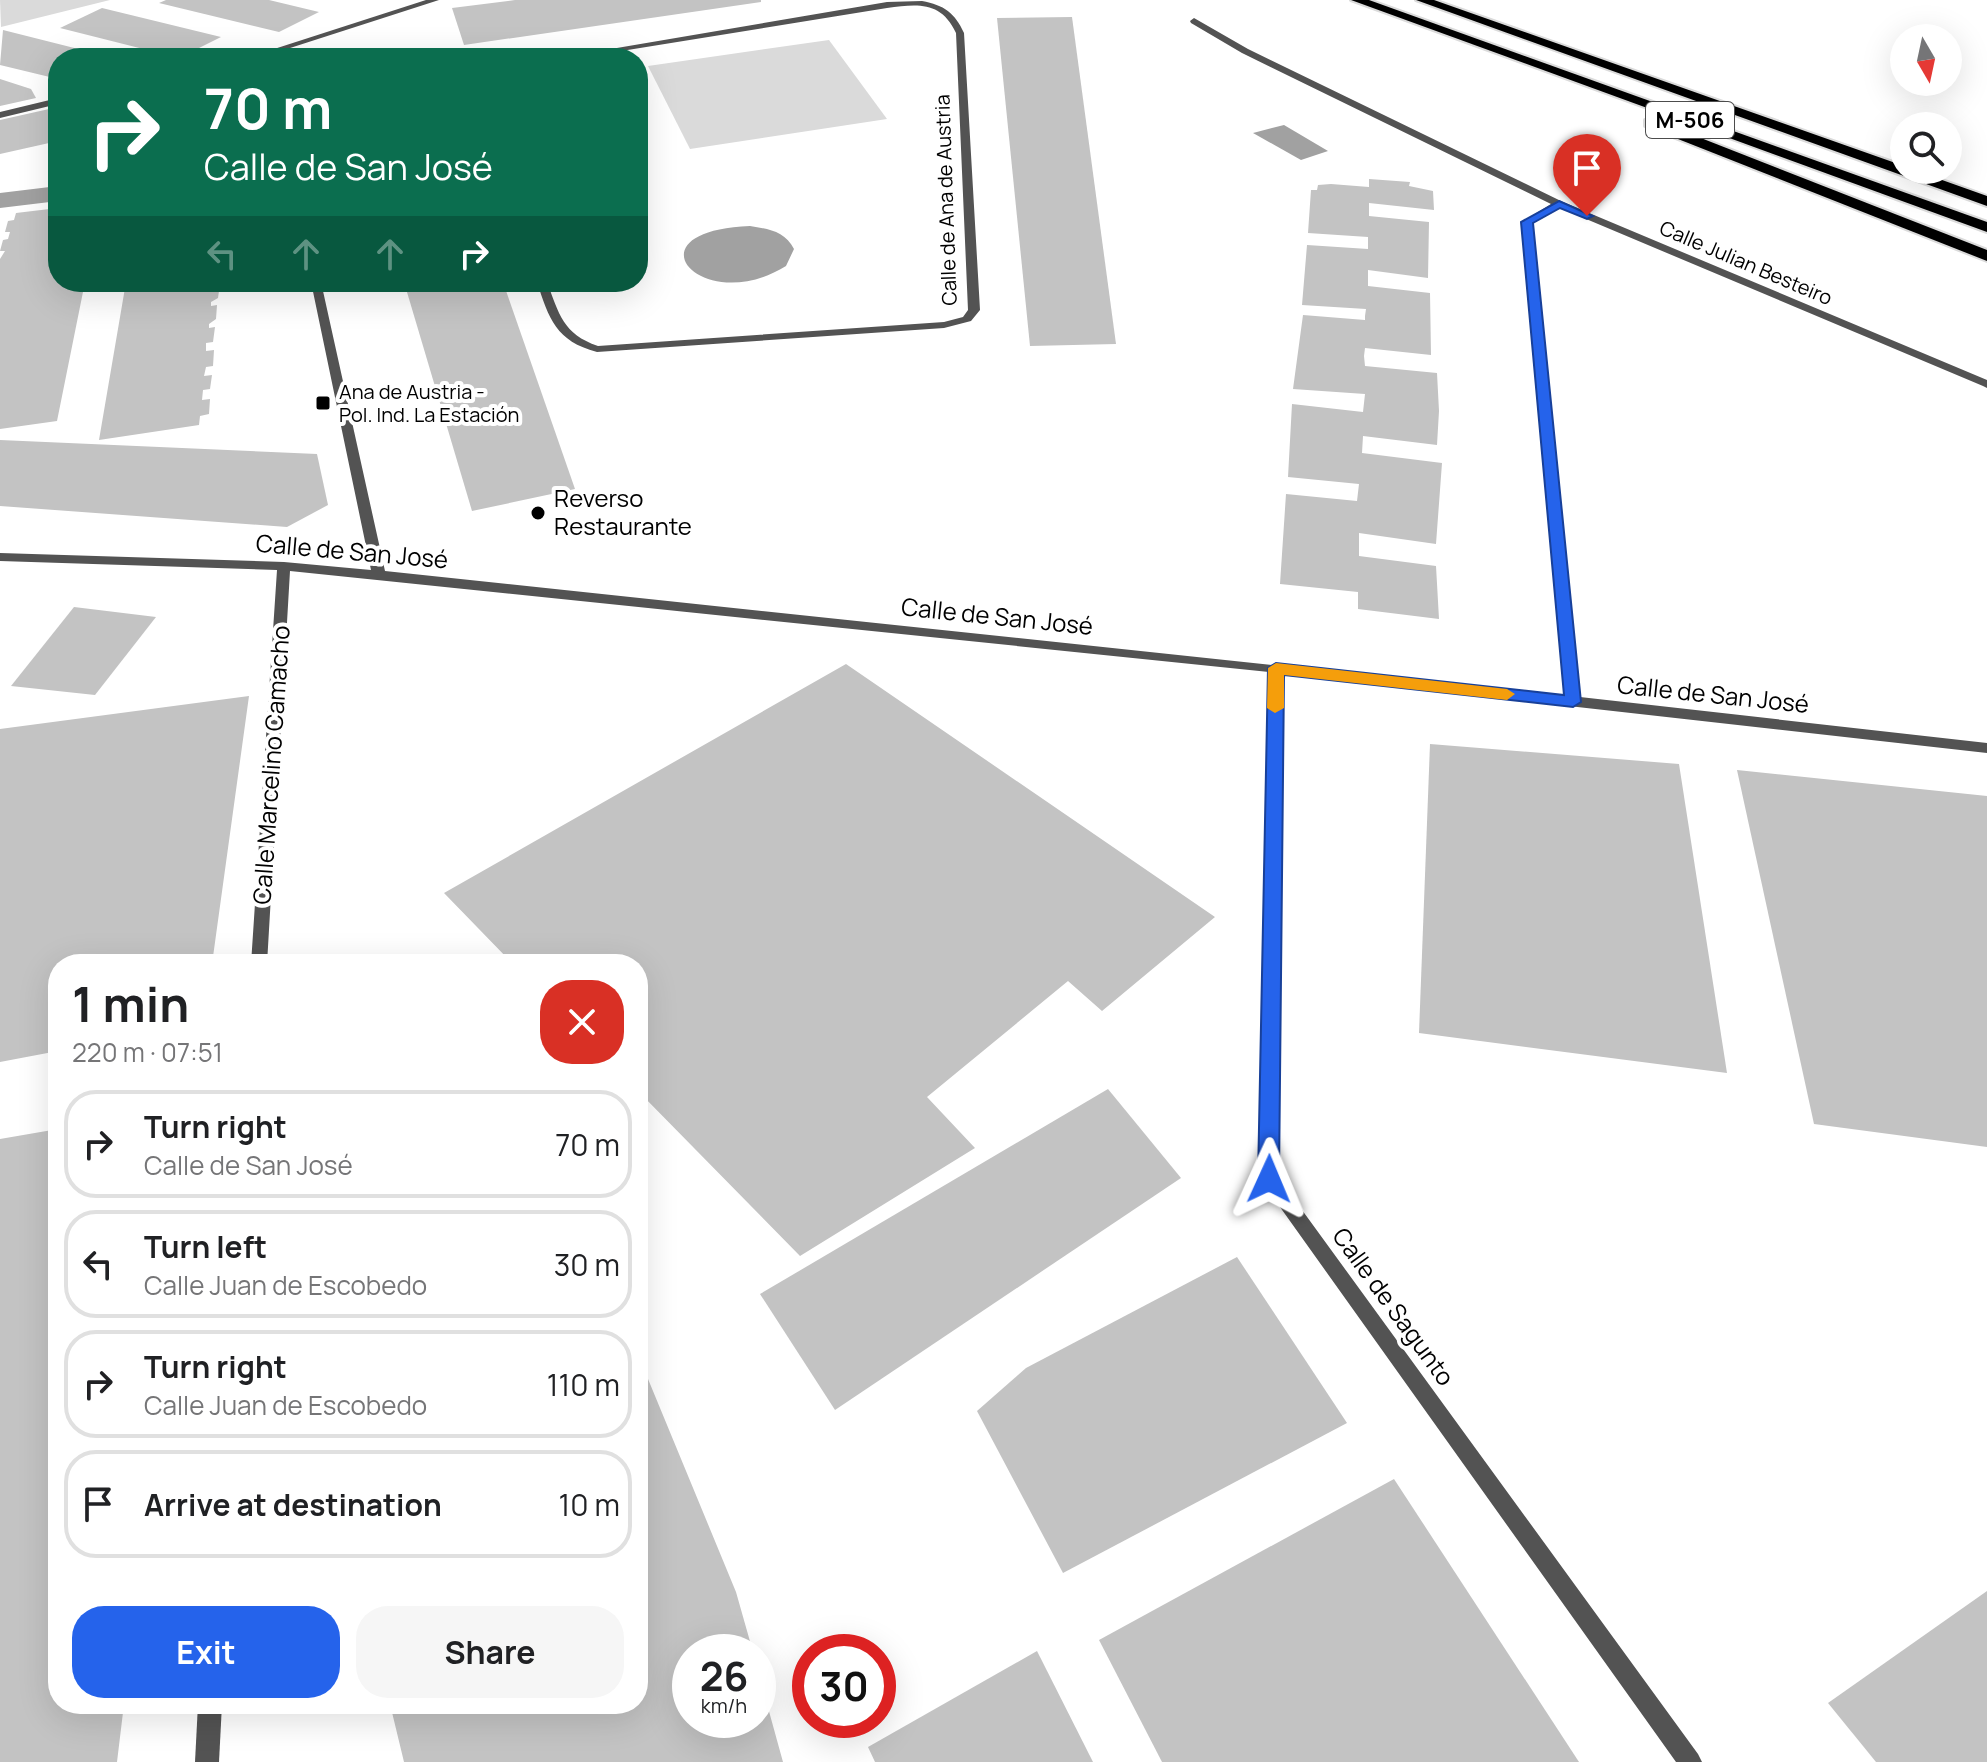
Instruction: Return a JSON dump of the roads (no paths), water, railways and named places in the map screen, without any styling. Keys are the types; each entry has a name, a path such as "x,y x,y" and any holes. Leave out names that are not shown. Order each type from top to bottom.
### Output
{"highway":[{"name":"M-506","path":"1357,0 1987,227"},
{"name":"M-506","path":"1422,0 1987,201"},
{"path":"1394,14 1510,68 1987,256"}],"street":[{"path":"291,48 435,0"},
{"name":"Calle de Ana de Austria","path":"546,292 559,327 576,343 597,349 944,325 967,319 974,310 960,33 955,14 945,5 920,1 887,5 623,48"},
{"name":"Calle Julian Besteiro","path":"1194,21 1245,51 1559,204 1987,384"},
{"path":"0,115 48,103"},
{"path":"1559,204 1527,222 1573,702"},
{"path":"318,292 379,575"},
{"name":"Calle de San José","path":"0,557 284,566 379,575 1276,668 1987,748"},
{"name":"Calle Marcelino Camacho","path":"260,954 284,566"},
{"name":"Calle de Sagunto","path":"1276,668 1269,1179 1690,1762"},
{"path":"207,1762 209,1714"}],"place":[{"name":"Ana de Austria - Pol. Ind. La Estación","path":"323,403"},
{"name":"Reverso Restaurante","path":"538,513"}]}
